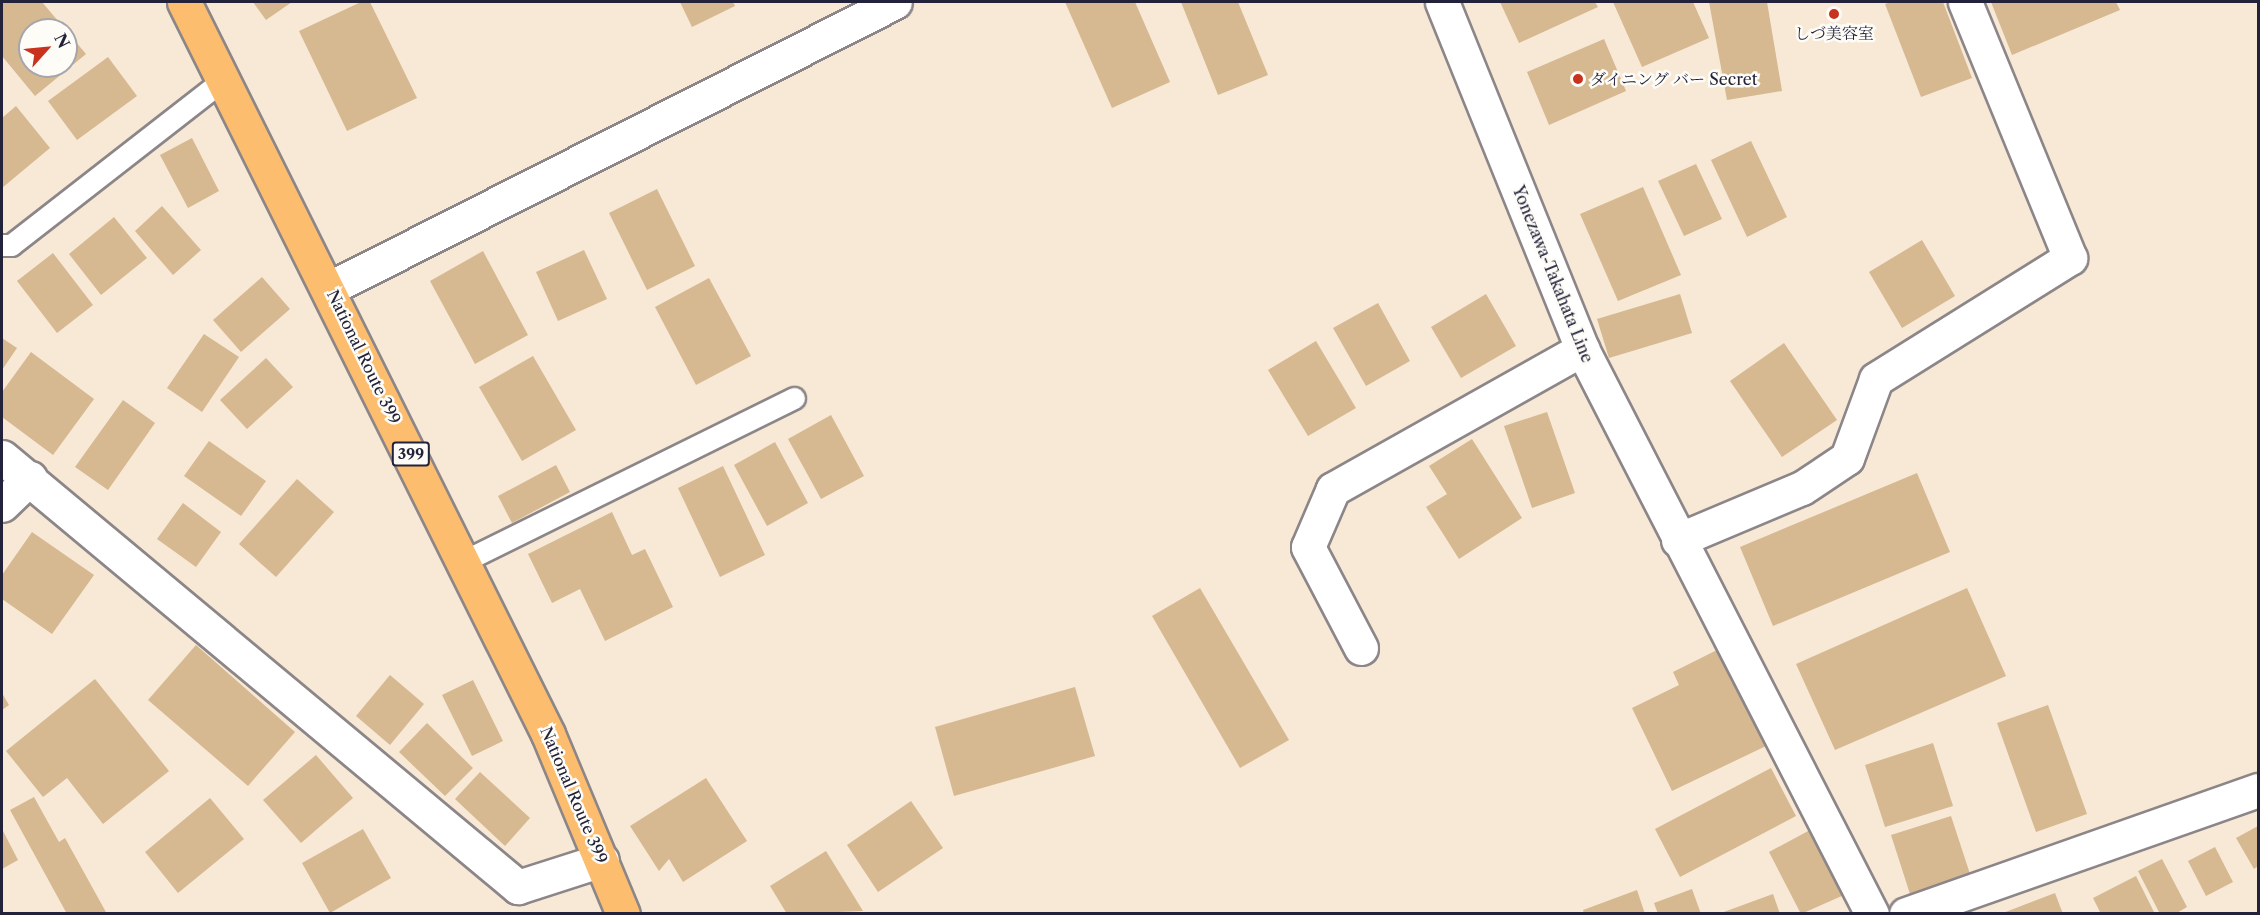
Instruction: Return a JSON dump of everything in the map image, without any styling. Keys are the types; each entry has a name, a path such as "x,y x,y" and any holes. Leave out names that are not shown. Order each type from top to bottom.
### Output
{"highway":[{"name":"National Route 399","path":"184,2 330,288 464,561 602,860 623,914"}],"street":[{"path":"330,288 895,2"},
{"name":"Yonezawa-Takahata Line","path":"1442,2 1582,349 1678,540 1872,914"},
{"path":"1678,540 1802,488 1847,458 1876,379 2070,258 1965,2"},
{"path":"1361,648 1308,547 1333,489 1582,349"},
{"path":"2,457 518,887 602,860"},
{"path":"2,505 30,478"},
{"path":"1906,914 2259,790"}],"lane":[{"path":"2,245 11,245 223,80"},
{"path":"464,561 794,398"}],"building":[{"path":"2,2 42,2 56,18 18,18 18,75 2,56"},
{"path":"253,2 292,2 266,20"},
{"path":"361,2 370,2 417,98 347,131 299,31"},
{"path":"680,2 733,2 735,6 692,27"},
{"path":"1065,2 1135,2 1170,82 1112,108"},
{"path":"1181,2 1238,2 1268,75 1218,95"},
{"path":"1500,2 1595,2 1598,7 1519,43"},
{"path":"1613,2 1693,2 1709,38 1642,67"},
{"path":"1709,2 1767,2 1782,91 1727,100"},
{"path":"1943,2 1972,78 1921,97 1885,4"},
{"path":"1991,2 2116,2 2120,10 2012,55"},
{"path":"1604,39 1626,91 1549,125 1527,72"},
{"path":"78,44 86,54 78,61"},
{"path":"108,57 137,96 77,140 48,101"},
{"path":"20,78 57,78 35,96"},
{"path":"16,106 50,148 2,188 2,118"},
{"path":"192,138 219,191 188,208 160,155"},
{"path":"1751,141 1787,217 1747,237 1711,160"},
{"path":"1696,164 1722,219 1684,236 1658,181"},
{"path":"1643,187 1681,275 1618,301 1580,214"},
{"path":"657,189 695,266 647,290 609,213"},
{"path":"162,206 201,250 173,275 135,231"},
{"path":"114,217 147,258 101,295 69,254"},
{"path":"1922,240 1955,296 1902,328 1869,272"},
{"path":"584,250 607,299 558,321 536,272"},
{"path":"483,251 528,335 475,364 430,281"},
{"path":"53,253 93,305 57,333 17,281"},
{"path":"262,277 290,309 241,352 213,320"},
{"path":"709,278 751,356 696,385 655,307"},
{"path":"1486,294 1516,346 1461,378 1431,327"},
{"path":"1680,294 1692,333 1609,358 1597,319"},
{"path":"1378,303 1410,361 1366,386 1333,328"},
{"path":"204,334 239,357 202,412 167,388"},
{"path":"2,338 17,348 2,370"},
{"path":"1316,341 1356,408 1308,436 1268,370"},
{"path":"1784,343 1837,420 1782,457 1730,381"},
{"path":"31,352 94,399 53,455 2,417 2,392"},
{"path":"533,356 576,430 522,461 479,387"},
{"path":"266,358 293,387 247,429 220,400"},
{"path":"123,400 155,423 108,490 75,467"},
{"path":"1547,412 1575,493 1532,508 1504,426"},
{"path":"831,415 864,476 821,499 788,439"},
{"path":"1472,439 1522,518 1459,559 1426,507 1447,494 1429,466"},
{"path":"209,441 266,481 241,516 184,476"},
{"path":"775,442 808,503 767,526 734,465"},
{"path":"556,465 570,492 512,523 498,496"},
{"path":"723,466 765,555 720,577 678,488"},
{"path":"1917,473 1950,552 1773,626 1740,547"},
{"path":"297,479 334,512 276,577 239,544"},
{"path":"183,503 221,532 196,567 157,539"},
{"path":"612,512 632,555 645,549 673,607 605,641 580,589 552,603 528,554"},
{"path":"32,532 94,575 52,634 2,599 2,575"},
{"path":"1200,588 1289,740 1240,768 1152,616"},
{"path":"1967,588 2006,676 1835,750 1796,664"},
{"path":"196,645 295,732 248,786 148,700"},
{"path":"1719,649 1766,746 1672,791 1632,708 1679,685 1673,672"},
{"path":"390,675 424,704 390,745 356,716"},
{"path":"95,679 169,771 103,824 67,778 43,797 6,751"},
{"path":"473,680 503,741 472,756 442,695"},
{"path":"1075,687 1095,756 954,796 935,727"},
{"path":"2,693 9,705 2,710"},
{"path":"2048,705 2087,814 2036,832 1997,723"},
{"path":"427,723 473,768 445,796 399,752"},
{"path":"1933,743 1953,806 1885,827 1865,765"},
{"path":"316,755 353,798 301,843 263,800"},
{"path":"1771,768 1796,816 1680,877 1655,829"},
{"path":"480,772 530,818 505,846 455,799"},
{"path":"706,778 747,841 683,882 669,859 659,871 630,826"},
{"path":"34,797 59,842 65,838 107,914 67,914 10,810"},
{"path":"210,798 244,839 178,893 145,852"},
{"path":"911,801 943,848 878,892 847,845"},
{"path":"1951,816 1970,874 1910,894 1891,835"},
{"path":"2258,826 2258,866 2254,869 2236,838"},
{"path":"2,829 18,860 2,869"},
{"path":"363,829 391,878 330,913 302,863"},
{"path":"1810,830 1844,895 1801,914 1769,852"},
{"path":"2215,847 2233,882 2206,896 2188,861"},
{"path":"826,851 863,911 787,914 770,886"},
{"path":"2162,859 2187,907 2175,914 2160,914 2138,871"},
{"path":"2136,876 2155,914 2101,914 2093,898"},
{"path":"1692,889 1701,914 1658,914 1654,903"},
{"path":"1637,890 1645,914 1584,914 1583,910"},
{"path":"2055,893 2063,914 2003,914 2003,913"},
{"path":"1773,894 1780,914 1721,914 1721,913"}],"place":[{"name":"しづ美容室","path":"1834,14"},
{"name":"ダイニング バー Secret","path":"1578,79"}]}
